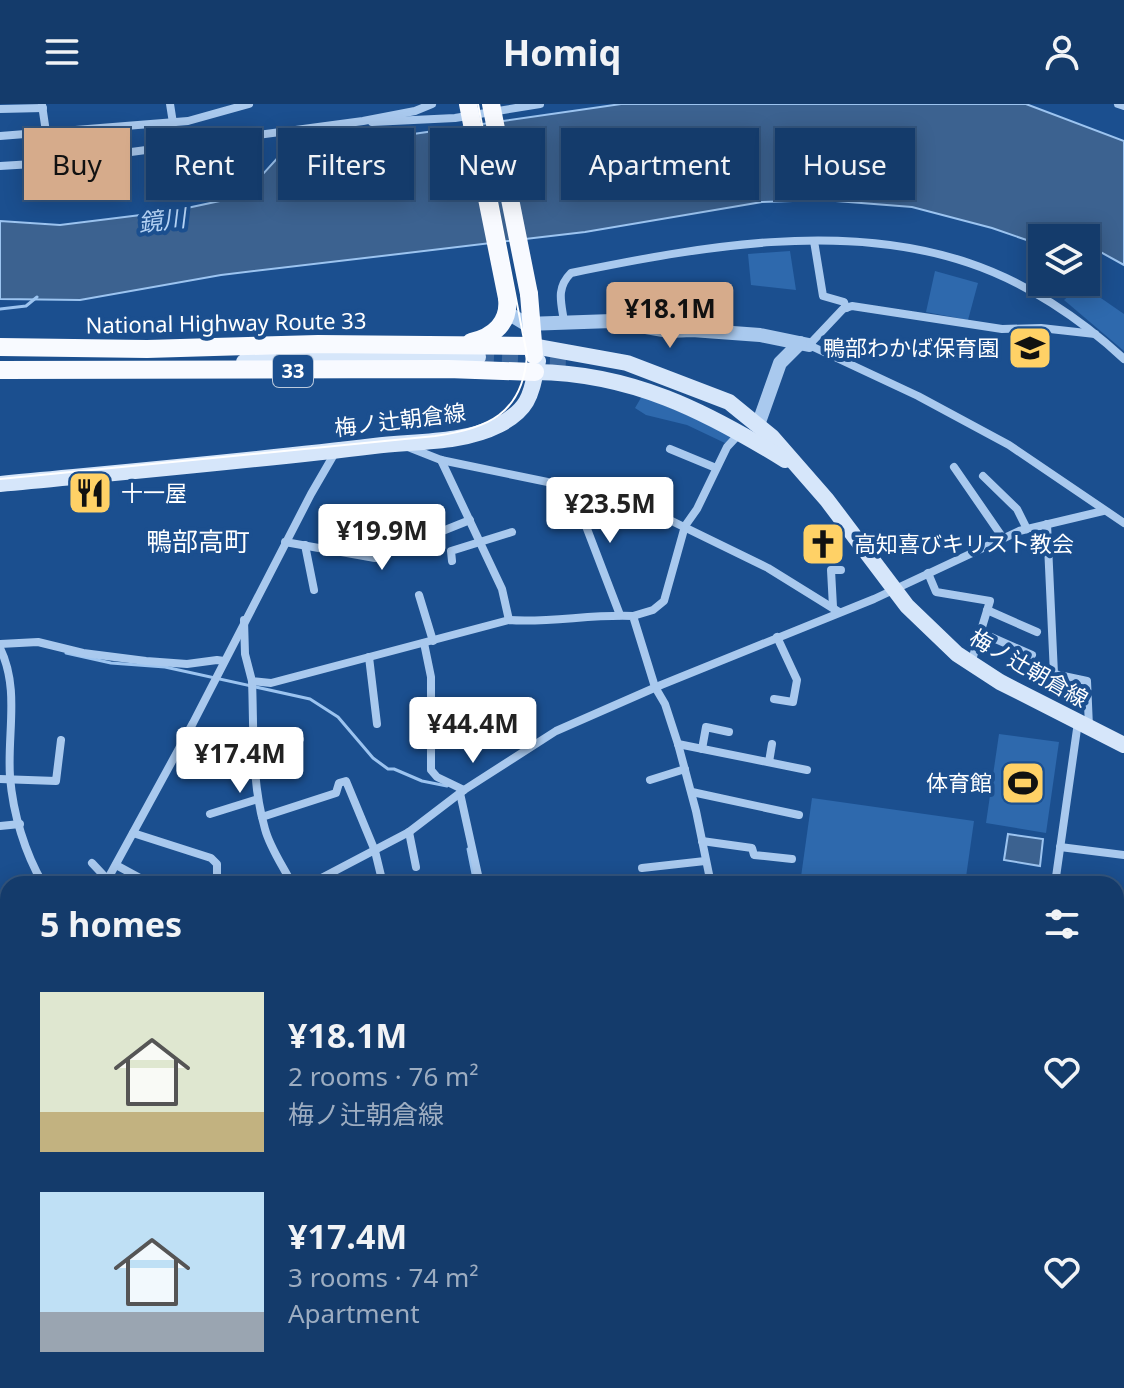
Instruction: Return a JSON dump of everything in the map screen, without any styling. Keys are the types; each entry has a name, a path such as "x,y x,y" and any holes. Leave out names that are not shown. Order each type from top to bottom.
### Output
{"highway":[{"path":"468,104 509,307 538,347"},
{"path":"491,104 538,347 535,372"},
{"name":"National Highway Route 33","path":"452,346 483,340 503,323 509,307"},
{"name":"National Highway Route 33","path":"0,347 147,349 318,344 538,347"},
{"name":"National Highway Route 33","path":"0,370 448,369 535,372"}],"main road":[{"name":"梅ノ辻朝倉線","path":"538,347 627,363 729,402 758,425 769,442 801,469 907,606 957,654 1000,682 1124,745"},
{"path":"147,349 297,358 478,357"},
{"path":"147,369 297,358"},
{"path":"571,362 648,378 721,410 769,442"},
{"name":"梅ノ辻朝倉線","path":"0,484 471,435 502,423 526,403 535,383 535,372 624,383 672,398 740,433 769,442"}],"street":[{"path":"170,104 173,123"},
{"path":"206,104 208,115"},
{"path":"102,128 173,123 249,104"},
{"path":"0,166 49,163 363,121 415,111 432,104"},
{"path":"363,121 455,118 540,104"},
{"path":"1118,104 1124,106"},
{"path":"0,109 42,106 45,128"},
{"path":"0,136 24,134"},
{"path":"814,241 823,296 844,302 846,308"},
{"path":"564,321 560,289 571,273 671,254 814,241 859,243 918,250 972,264 1046,301 1095,334 1124,359"},
{"path":"758,425 780,363 852,306 1002,329 1041,328 1095,334"},
{"path":"509,307 518,321 533,324 612,321 669,331 760,335 804,344 918,396 1009,445 1124,523"},
{"path":"252,685 271,683 509,620 540,622 633,616 653,610 664,601 685,526 697,509 727,447 740,433"},
{"path":"400,443 441,460 606,494 685,526 768,568 836,609"},
{"path":"670,449 716,468"},
{"path":"110,876 336,451"},
{"path":"441,460 502,589 509,620"},
{"path":"954,467 1003,538"},
{"path":"983,476 1017,509 1027,529"},
{"path":"571,487 620,615"},
{"path":"326,876 409,832 462,792 556,731 836,609 896,589 1003,538 1027,529 1103,511"},
{"path":"285,542 375,558 470,520"},
{"path":"1047,524 1054,674 1087,681 1084,724 1056,876"},
{"path":"452,561 451,551 512,532"},
{"path":"305,545 314,590"},
{"path":"836,609 831,570 841,570"},
{"path":"928,573 936,592 990,601 971,663"},
{"path":"419,595 431,677 431,770 462,792 478,876"},
{"path":"987,610 1037,632"},
{"path":"633,616 655,687 665,704 678,744 692,792 709,876"},
{"path":"244,620 245,654 252,685 254,782 265,832 288,876"},
{"path":"982,633 1032,655"},
{"path":"774,699 793,702 797,680 777,637"},
{"path":"39,876 29,856 5,779 13,701 8,669 0,646 38,642 83,653 146,661 187,664 224,661"},
{"path":"369,657 377,724"},
{"path":"0,684 10,684"},
{"path":"702,749 706,727 729,732"},
{"path":"255,752 300,739"},
{"path":"5,779 56,781 61,740"},
{"path":"678,744 807,770"},
{"path":"769,762 772,744"},
{"path":"650,780 685,769"},
{"path":"262,817 336,793 339,783 346,781 375,851 381,876"},
{"path":"692,792 799,815"},
{"path":"210,814 258,799"},
{"path":"0,826 20,824"},
{"path":"409,832 416,867"},
{"path":"133,833 211,858 217,864 217,876"},
{"path":"702,841 752,848 754,855 792,859"},
{"path":"1060,847 1124,855"},
{"path":"642,868 705,861"},
{"path":"92,863 102,876"},
{"path":"116,865 136,876"}],"shaded area":[{"path":"790,251 796,290 751,285 748,254"},
{"path":"935,271 978,283 968,320 926,312"},
{"path":"1069,296 1098,296 1124,314 1124,351 1064,300"},
{"path":"642,396 736,436 727,444 687,425 646,415 635,408"},
{"name":"体育館","path":"999,734 1059,742 1046,833 986,823"},
{"path":"812,798 974,821 966,876 801,876"}],"water":[{"name":"鏡川","path":"621,104 1026,104 1124,141 1124,265 1100,252 1100,224 1028,224 1028,240 912,207 823,200 762,202 585,232 221,275 80,300 0,299 0,221 60,225 173,211 224,200 262,200 262,175 278,157 278,200 414,200 414,134 430,132 430,200 545,200 545,128 455,128"},
{"path":"1008,834 1043,839 1040,866 1004,860"}],"waterway":[{"path":"0,309 26,306 37,297"},
{"path":"66,653 111,663 165,667 310,699 338,717 373,758 388,769 447,786"},
{"path":"468,849 473,876"}],"tunnel":[{"path":"478,357 571,362"}],"tram line":[{"path":"0,479 435,436 471,429 499,415 518,392 527,355 478,104"}],"place":[{"name":"鴨部わかば保育園","path":"1030,348"},
{"name":"十一屋","path":"90,493"},
{"name":"高知喜びキリスト教会","path":"823,544"},
{"name":"体育館","path":"1023,783"}],"district":[{"name":"鴨部高町","path":"198,542"}]}
